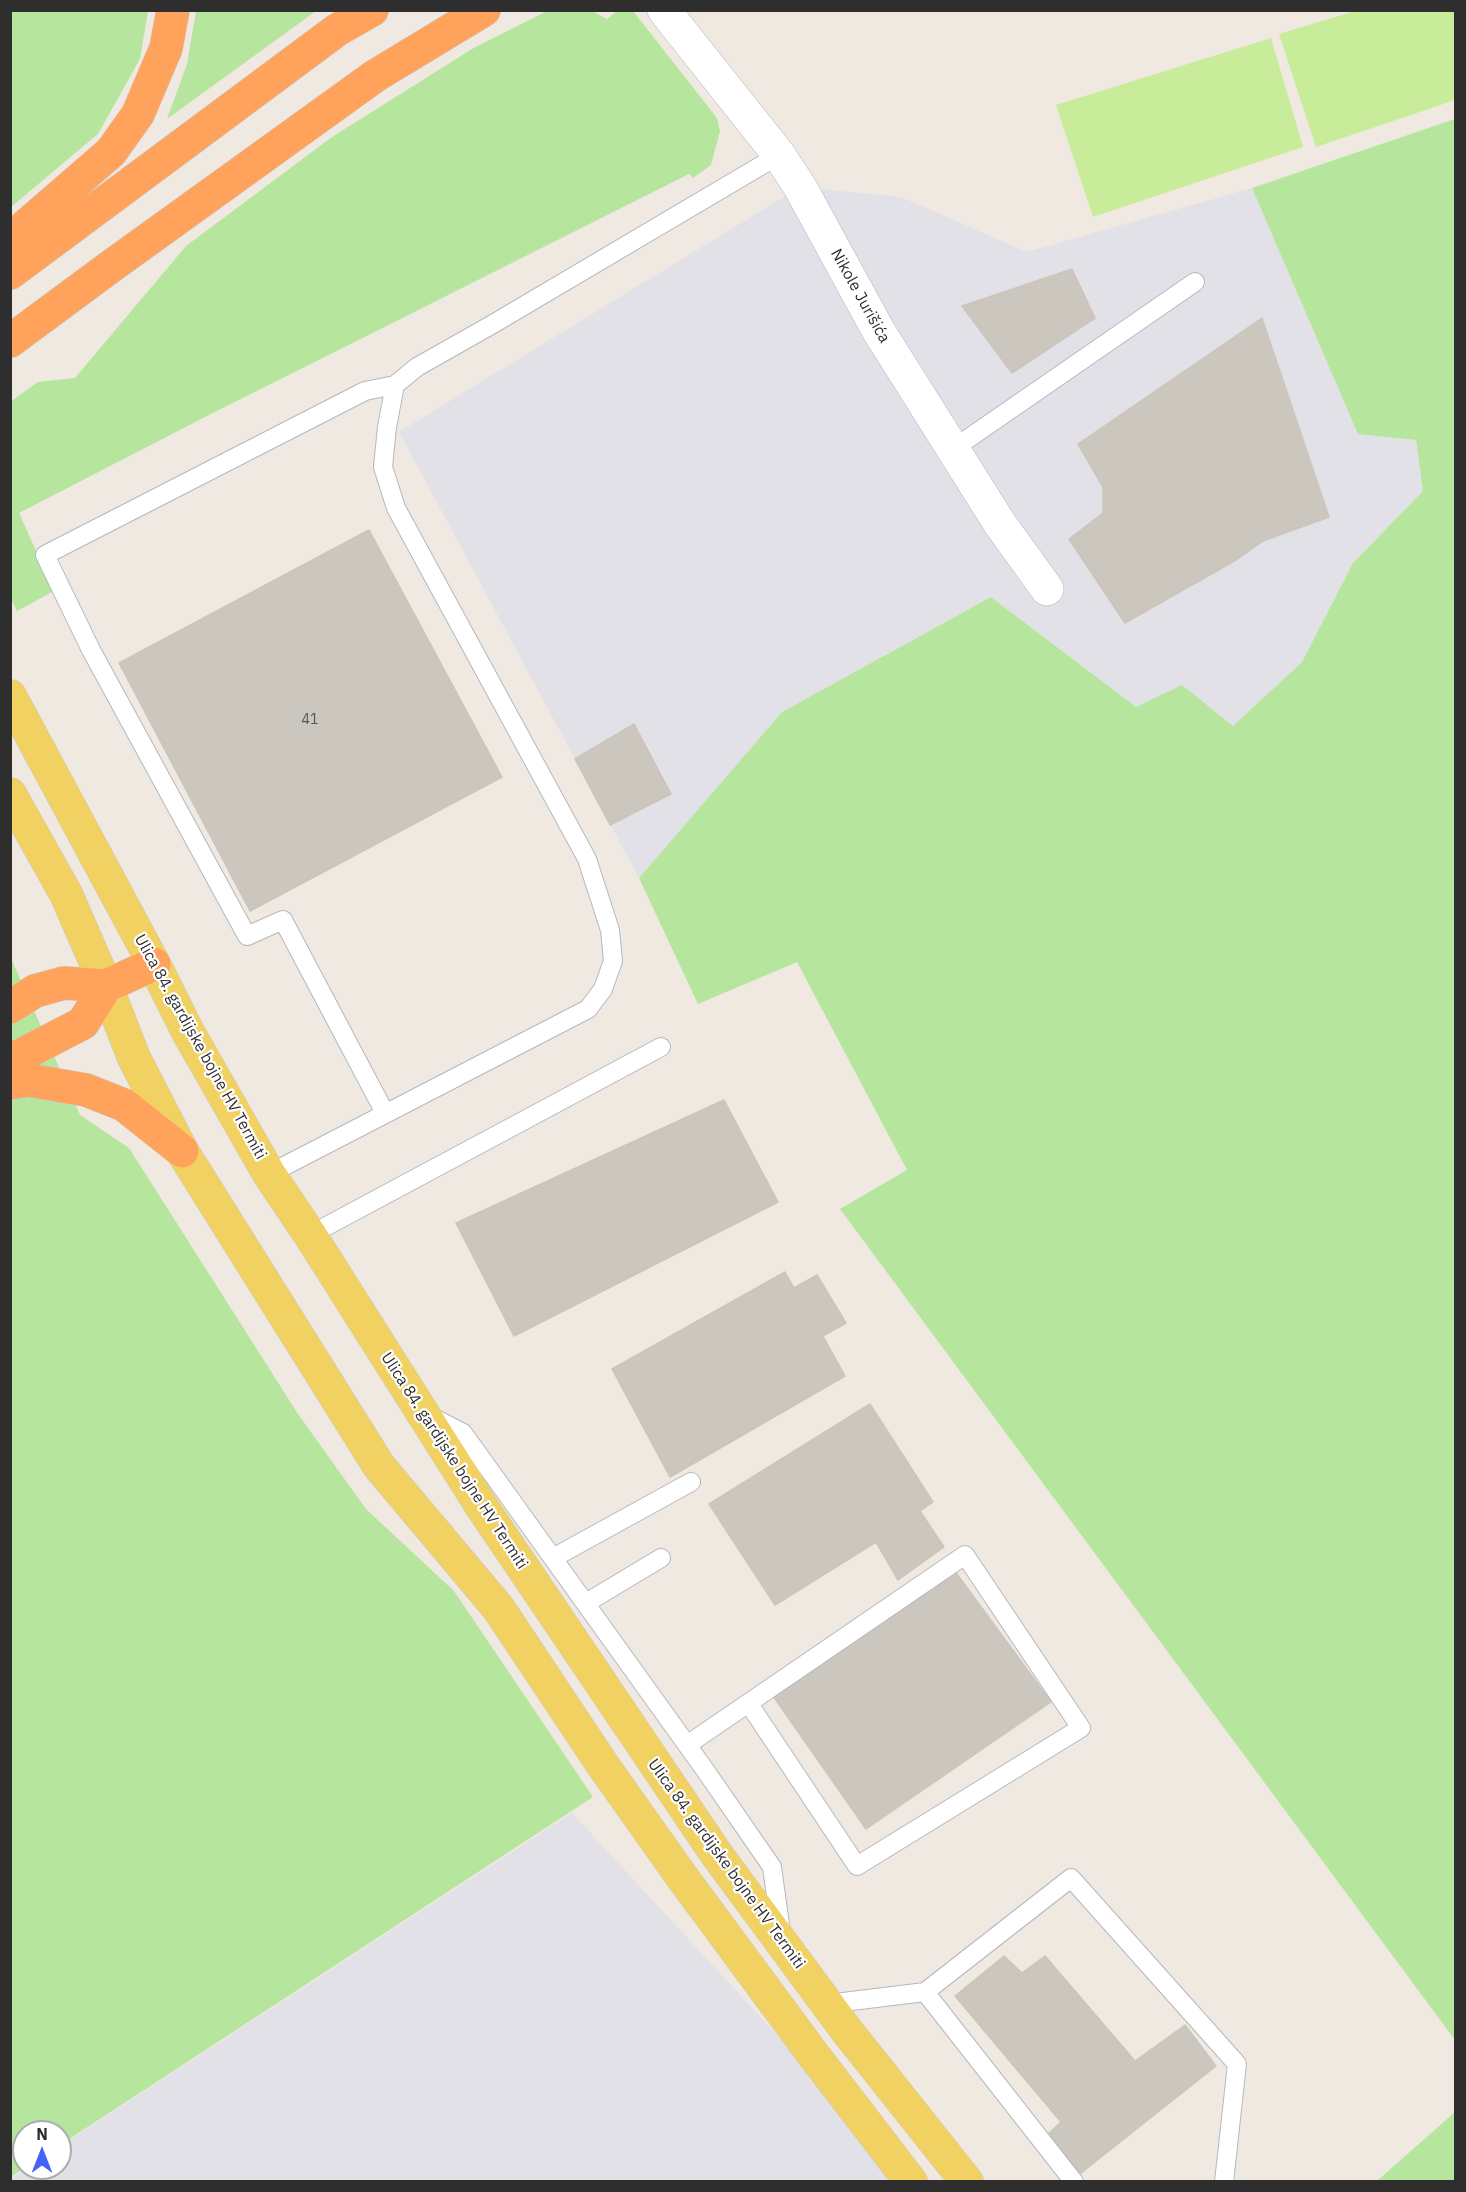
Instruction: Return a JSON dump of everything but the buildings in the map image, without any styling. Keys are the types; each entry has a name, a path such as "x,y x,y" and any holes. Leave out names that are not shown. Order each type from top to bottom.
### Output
{"highway":[{"path":"10,246 14,236 111,152 138,114 166,48 173,10"},
{"path":"10,273 337,30 372,10"},
{"path":"19,334 375,76 484,10"},
{"path":"10,1007 35,991 64,983 106,986 154,964"},
{"path":"10,1061 83,1023 106,986"},
{"path":"10,1083 28,1080 86,1090 124,1104 182,1151"}],"main road":[{"name":"Ulica 84. gardijske bojne HV Termiti","path":"10,696 188,1032 269,1174 482,1507 717,1855 827,2004 967,2181"},
{"path":"10,794 66,894 134,1058 182,1151 379,1466 499,1609 602,1764 682,1877 812,2053 911,2181"}],"street":[{"name":"Nikole Jurišića","path":"664,10 779,155 800,187 878,330 1000,524 1047,589"}],"lane":[{"path":"385,1113 283,920 247,936 91,650 45,555 365,391 395,386 417,367 779,155"},
{"path":"953,449 1195,282"},
{"path":"269,1174 588,1009 603,988 613,961 610,930 586,859 396,508 383,466 387,427 395,386"},
{"path":"310,1235 661,1047"},
{"path":"422,1411 463,1433 772,1867 782,1943"},
{"path":"553,1558 691,1482"},
{"path":"687,1745 965,1555 1081,1728 857,1866 749,1704"},
{"path":"586,1603 661,1558"},
{"path":"827,2004 925,1992 1071,1878 1237,2064 1224,2181"},
{"path":"925,1992 1074,2181"}],"shaded area":[{"path":"800,187 901,197 1027,252 1252,188 1358,433 1416,440 1423,491 1353,563 1302,662 1233,727 1182,686 1136,707 991,597 782,712 639,878 399,432"},
{"path":"572,1813 912,2181 11,2182 12,2178 12,2180 72,2180 72,2138"}],"green space":[{"path":"11,10 148,11 140,59 98,134 11,207"},
{"path":"196,10 316,11 167,119 187,64"},
{"path":"547,11 592,11 607,19 617,11 633,11 717,118 720,131 711,165 693,178 689,174 19,513 54,591 17,611 10,598 10,402 38,382 75,378 186,246 332,137 472,49"},
{"path":"1355,11 1455,11 1455,100 1316,147 1279,34"},
{"path":"1271,38 1303,147 1093,217 1056,105"},
{"path":"1456,119 1455,2040 840,1209 907,1170 797,962 698,1004 639,878 782,712 991,597 1136,707 1182,685 1233,726 1302,662 1353,563 1423,491 1416,440 1358,434 1252,188"},
{"path":"10,956 80,1115 129,1148 298,1414 366,1509 454,1591 593,1797 72,2137 72,2120 12,2120 11,2177"},
{"path":"1455,2112 1455,2181 1377,2181"}]}
